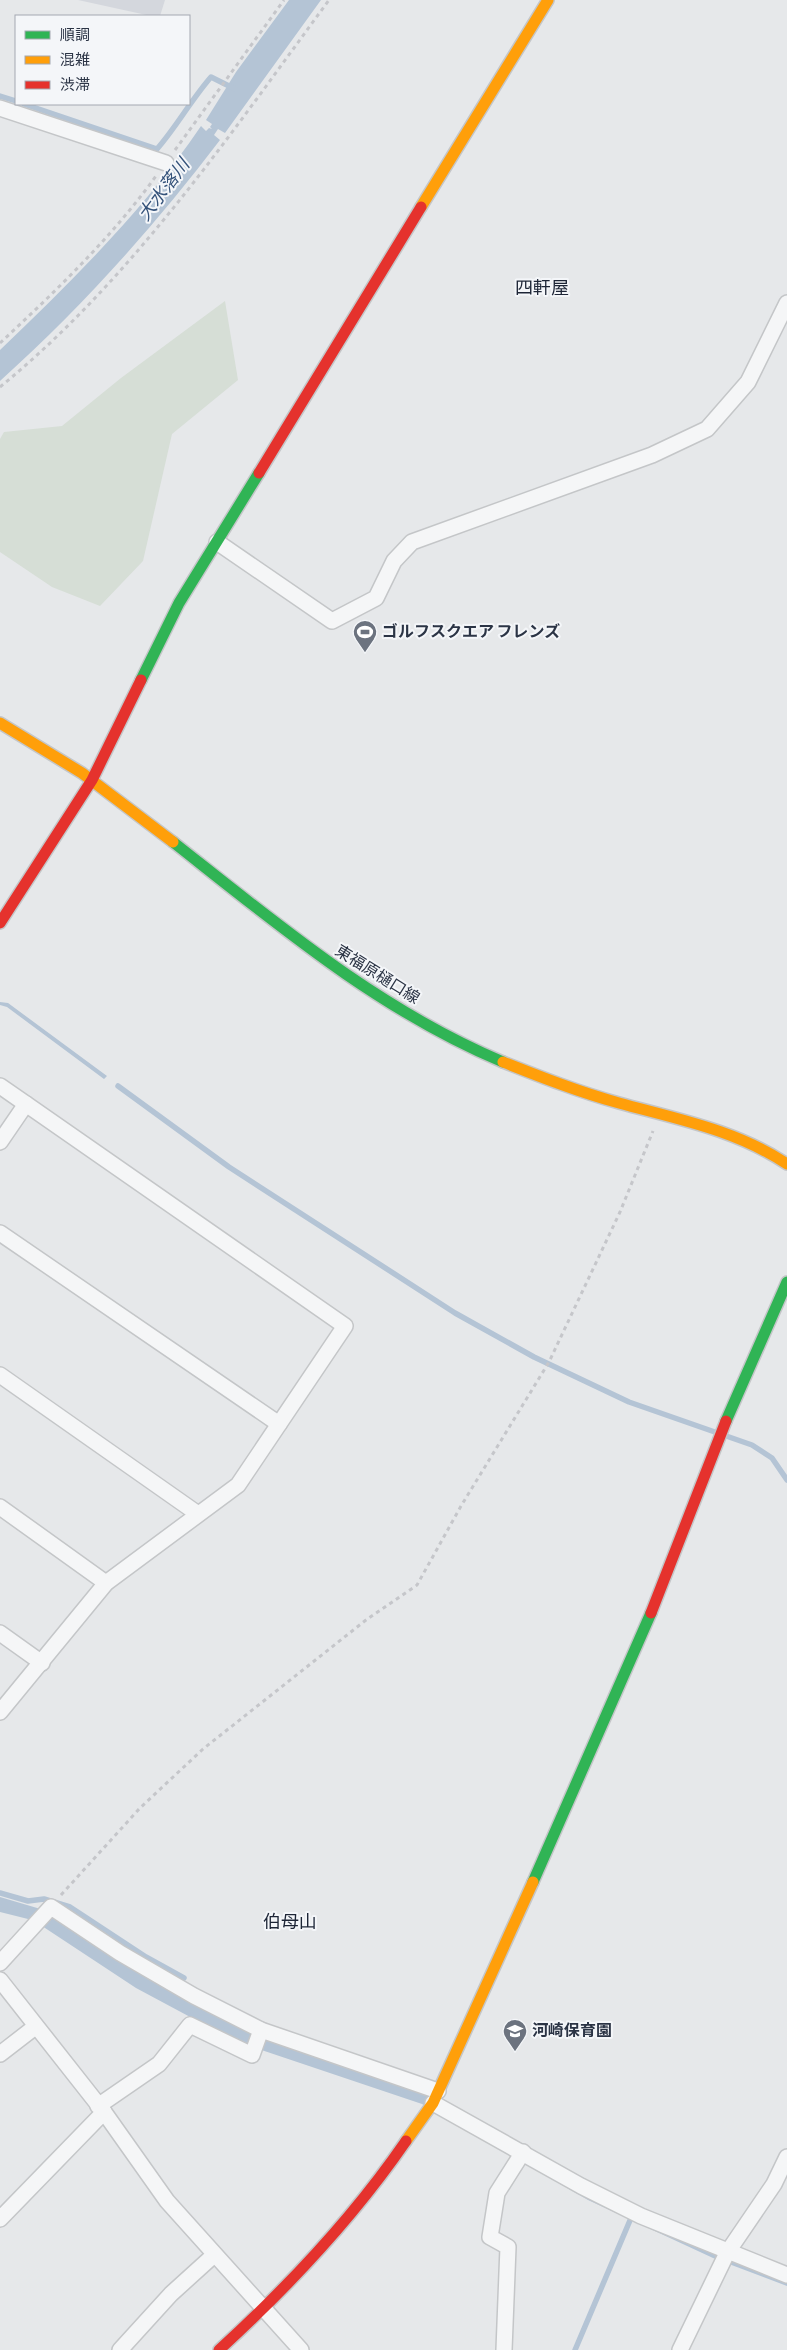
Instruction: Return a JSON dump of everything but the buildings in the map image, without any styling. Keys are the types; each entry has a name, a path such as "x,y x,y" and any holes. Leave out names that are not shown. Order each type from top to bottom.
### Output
{"street":[{"path":"0,922 5,906 92,780 180,603 548,0"},
{"path":"0,108 166,163"},
{"path":"217,542 332,621 376,598 394,562 412,542 652,455 707,429 748,382 787,303"},
{"name":"東福原樋口線","path":"0,723 92,780 320,959 446,1036 522,1069 598,1096 756,1145 787,1164"},
{"path":"0,1086 345,1326 238,1485 106,1583 0,1712"},
{"path":"0,1142 26,1104"},
{"path":"0,1233 279,1424"},
{"path":"219,2350 265,2308 374,2188 436,2097 636,1649 730,1410 787,1282"},
{"path":"0,1375 198,1514"},
{"path":"0,1507 106,1583"},
{"path":"0,1634 42,1663"},
{"path":"0,1963 51,1907 120,1953 194,1996 258,2038 414,2081 523,2152 581,2186 641,2216 727,2253 787,2275"},
{"path":"0,1980 101,2109 167,2201 301,2350"},
{"path":"0,2219 101,2109 159,2064 190,2025 252,2055 258,2038"},
{"path":"0,2054 35,2027"},
{"path":"504,2350 508,2247 490,2237 497,2193 523,2152"},
{"path":"680,2350 727,2253 774,2184 787,2156"},
{"path":"120,2350 171,2294 214,2255"}],"path":[{"path":"0,387 91,303 149,236 227,141 329,0"},
{"path":"51,1907 140,1808 203,1749 366,1620 417,1586 461,1506 548,1362 620,1212 660,1115"}],"shaded area":[{"path":"78,0 165,0 160,15 146,15"},
{"path":"225,301 238,380 172,434 143,561 100,606 52,587 0,552 0,439 4,432 62,426 121,378"}],"water":[{"name":"大水落川","path":"289,0 321,0 225,133 218,129 214,135 220,140 143,235 88,296 0,381 0,350 54,298 132,215 179,157 201,126 206,131 209,128 212,129 210,127 212,124 206,120 236,72"},
{"path":"0,1002 8,1003 107,1076 104,1079 7,1007 0,1005"},
{"path":"0,1897 54,1913 155,1979 411,2085 488,2137 787,2281 787,2286 713,2258 588,2200 422,2104 235,2041 136,1988 42,1926 28,1919 0,1912"}],"waterway":[{"path":"190,105 211,77 235,89"},
{"path":"0,96 15,101"},
{"path":"27,105 157,149 190,105"},
{"path":"118,1086 229,1167 455,1313 534,1357 629,1402 752,1445 772,1458 787,1480"},
{"path":"0,1893 28,1901 44,1899 70,1907 146,1957 184,1978"},
{"path":"575,2350 631,2218"}],"traffic: fast":[{"path":"141,680 179,603 259,473"},
{"path":"173,842 330,963 414,1017 457,1041 503,1062"},
{"path":"726,1421 787,1282"},
{"path":"533,1882 651,1613"}],"traffic: slow":[{"path":"421,207 548,0"},
{"path":"0,723 82,773 173,842"},
{"path":"503,1062 589,1094 727,1134 768,1152 787,1164"},
{"path":"406,2141 433,2103 533,1882"}],"traffic: jam":[{"path":"259,473 421,207"},
{"path":"0,923 92,780 141,680"},
{"path":"651,1613 726,1421"},
{"path":"219,2350 270,2302 318,2251 386,2170 406,2141"}],"place":[{"name":"ゴルフスクエア フレンズ","path":"365,653"},
{"name":"河崎保育園","path":"515,2052"}],"district":[{"name":"四軒屋","path":"542,288"},
{"name":"伯母山","path":"290,1922"}]}
